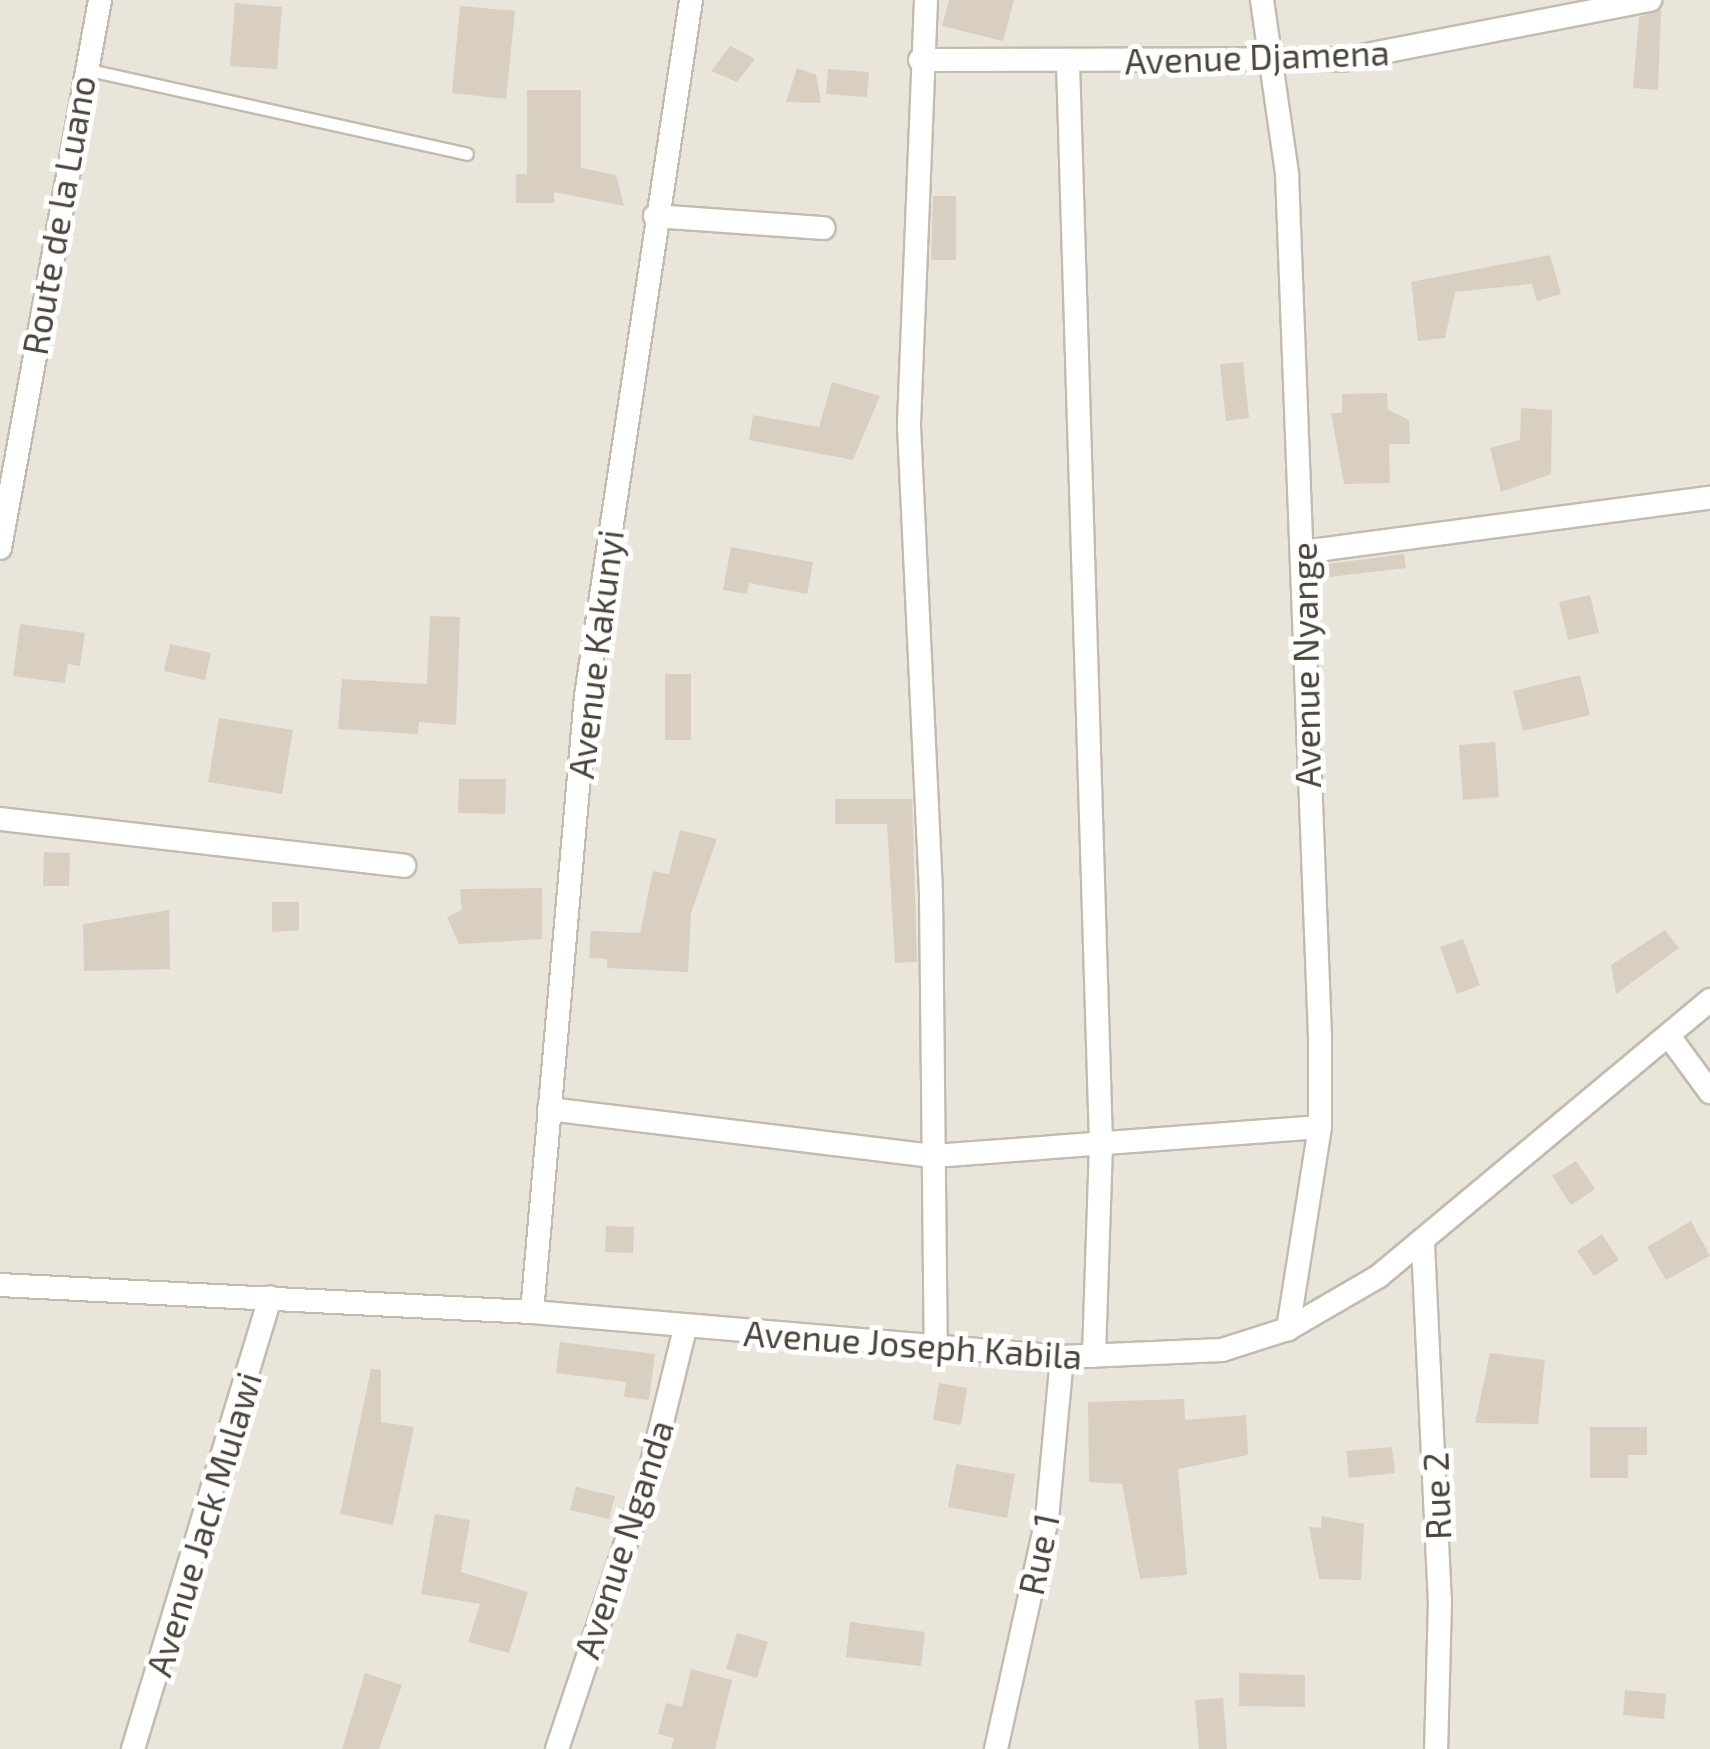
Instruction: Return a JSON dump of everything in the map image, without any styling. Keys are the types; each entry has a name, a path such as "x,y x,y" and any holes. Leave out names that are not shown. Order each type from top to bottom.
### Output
{"street":[{"name":"Route de la Luano","path":"0,548 100,0"},
{"name":"Avenue Kakunyi","path":"532,1312 586,696 655,216 691,0"},
{"path":"926,0 920,60 909,426 934,1156 936,1349"},
{"name":"Avenue Nyange","path":"1262,0 1287,174 1304,552 1320,1127 1288,1329"},
{"name":"Avenue Djamena","path":"920,60 1068,63 1271,57 1346,59 1650,0"},
{"path":"1068,63 1101,1144 1094,1356"},
{"path":"655,216 824,228"},
{"path":"1304,552 1710,498"},
{"path":"0,819 404,866"},
{"name":"Avenue Joseph Kabila","path":"0,1285 532,1312 1062,1357 1222,1350 1288,1329 1422,1244 1671,1039 1710,1000"},
{"path":"1671,1039 1710,1092"},
{"path":"549,1109 934,1156 1320,1127"},
{"name":"Rue 2","path":"1422,1244 1440,1600 1436,1749"},
{"name":"Avenue Jack Mulawi","path":"133,1749 270,1297"},
{"name":"Avenue Nganda","path":"557,1749 650,1471 685,1328"},
{"name":"Rue 1","path":"996,1749 1046,1519 1062,1357"}],"lane":[{"path":"85,69 467,154"}],"shaded area":[{"path":"0,0 1710,0 1710,1749 0,1749"}],"building":[{"path":"949,0 1014,0 1003,41 942,26"},
{"path":"235,3 282,7 277,69 230,66"},
{"path":"460,6 515,11 506,99 452,93"},
{"path":"1661,10 1658,90 1633,88 1639,17"},
{"path":"730,46 755,59 737,82 711,71"},
{"path":"797,68 816,75 821,103 786,102"},
{"path":"828,69 869,72 867,97 826,94"},
{"path":"527,90 581,90 581,168 616,175 624,206 554,192 554,203 516,203 516,174 527,174"},
{"path":"933,196 956,196 956,260 931,260"},
{"path":"1550,255 1561,294 1537,301 1532,284 1455,292 1445,338 1418,341 1411,282"},
{"path":"1243,362 1249,418 1226,421 1220,364"},
{"path":"832,382 880,396 853,460 749,440 753,415 819,427"},
{"path":"1387,393 1388,410 1409,420 1410,444 1389,444 1390,483 1344,484 1331,413 1342,413 1342,394"},
{"path":"1521,408 1552,410 1551,474 1501,492 1490,448 1520,440"},
{"path":"731,547 813,562 807,594 749,583 747,594 723,590"},
{"path":"1404,554 1406,568 1329,577 1327,564"},
{"path":"1590,595 1599,633 1568,640 1559,602"},
{"path":"430,616 460,617 456,725 419,722 418,734 338,729 342,679 427,684"},
{"path":"20,624 85,633 80,666 68,664 65,683 13,676"},
{"path":"170,644 211,653 205,680 164,671"},
{"path":"665,674 691,674 691,740 665,740"},
{"path":"1580,675 1590,715 1523,731 1513,691"},
{"path":"219,718 293,730 282,794 208,782"},
{"path":"1495,742 1499,797 1463,800 1459,745"},
{"path":"459,779 506,779 505,814 458,813"},
{"path":"835,799 912,799 917,962 895,963 887,824 835,824"},
{"path":"680,830 717,839 691,913 688,972 607,968 607,959 589,958 591,931 640,933 653,871 669,874"},
{"path":"44,852 70,853 69,886 43,886"},
{"path":"542,888 542,939 459,944 447,917 462,910 460,889"},
{"path":"272,902 299,902 299,930 272,932"},
{"path":"169,910 170,969 84,971 83,924"},
{"path":"1665,930 1679,948 1616,994 1611,965"},
{"path":"1463,939 1480,985 1457,994 1440,947"},
{"path":"1576,1161 1595,1189 1571,1205 1552,1176"},
{"path":"1691,1221 1710,1256 1666,1280 1647,1247"},
{"path":"606,1226 634,1227 633,1253 605,1252"},
{"path":"1602,1234 1619,1260 1594,1276 1577,1251"},
{"path":"560,1342 655,1354 649,1400 624,1397 626,1382 556,1373"},
{"path":"1490,1353 1545,1360 1538,1424 1475,1423"},
{"path":"371,1369 381,1370 381,1422 414,1427 393,1525 340,1514"},
{"path":"939,1383 967,1388 961,1425 933,1420"},
{"path":"1184,1399 1185,1420 1246,1415 1248,1455 1178,1469 1187,1575 1140,1579 1122,1484 1089,1482 1088,1402"},
{"path":"1590,1427 1647,1427 1647,1455 1628,1455 1628,1478 1590,1478"},
{"path":"1392,1447 1395,1473 1349,1478 1346,1451"},
{"path":"956,1464 1015,1474 1007,1518 948,1507"},
{"path":"576,1487 615,1496 609,1519 570,1510"},
{"path":"435,1514 470,1520 461,1572 528,1592 509,1653 468,1642 480,1604 421,1594"},
{"path":"1322,1516 1364,1524 1361,1580 1319,1579 1309,1527 1321,1528"},
{"path":"850,1622 925,1632 921,1666 846,1657"},
{"path":"737,1633 768,1642 757,1678 726,1669"},
{"path":"691,1669 732,1680 715,1749 671,1749 674,1738 658,1734 666,1703 682,1707"},
{"path":"365,1673 402,1685 379,1749 342,1749"},
{"path":"1239,1673 1305,1675 1305,1707 1239,1706"},
{"path":"1625,1690 1666,1694 1664,1719 1623,1715"},
{"path":"1223,1698 1227,1749 1199,1749 1195,1700"}]}
